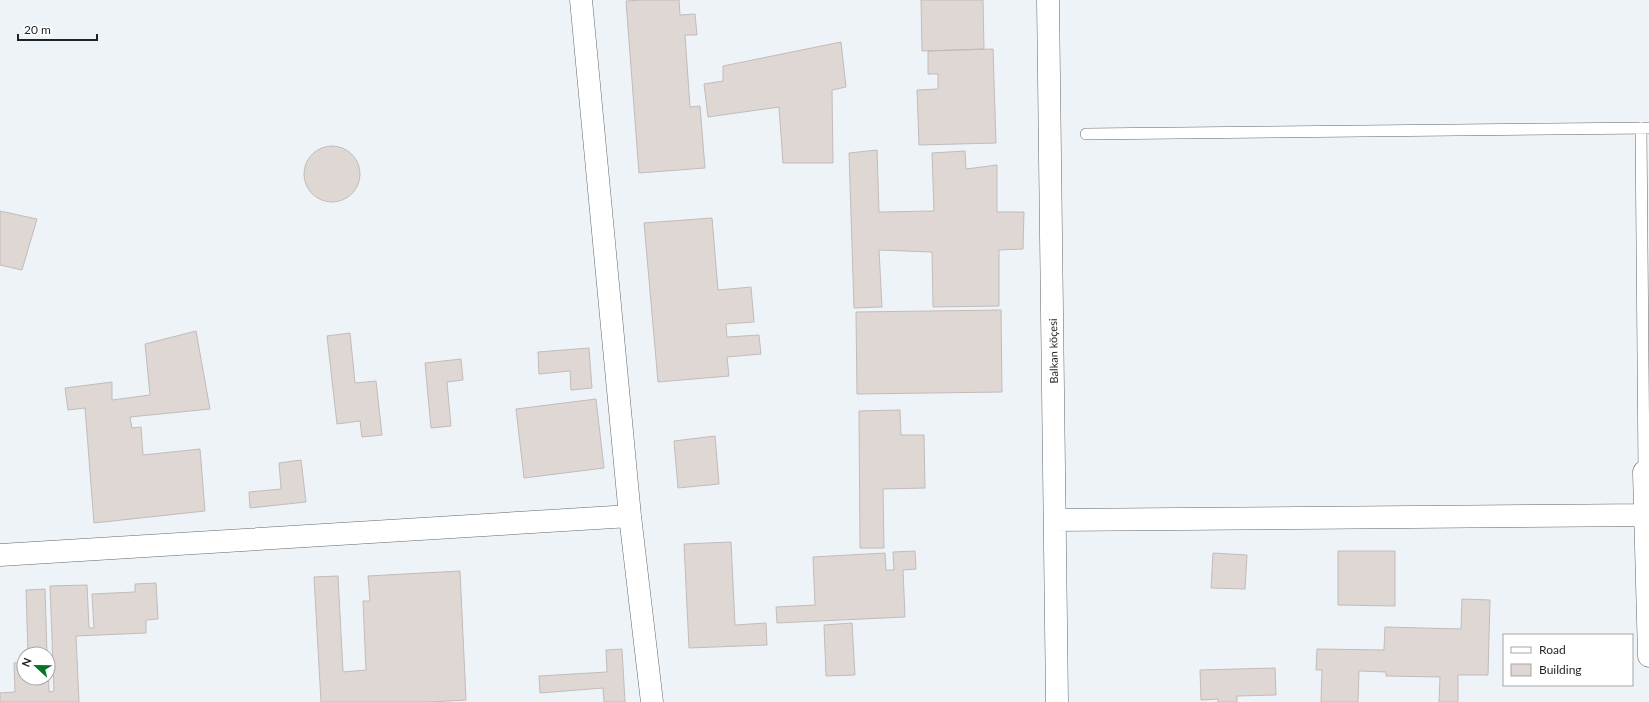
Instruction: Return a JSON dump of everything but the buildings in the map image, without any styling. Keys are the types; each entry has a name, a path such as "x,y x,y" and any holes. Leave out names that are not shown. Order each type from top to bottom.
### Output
{"street":[{"path":"581,0 630,516 652,702"},
{"name":"Balkan köçesi","path":"1048,0 1057,702"},
{"path":"1644,472 1647,515 1649,656"},
{"path":"1055,520 1647,515"},
{"path":"0,556 630,516"}],"lane":[{"path":"1086,134 1645,128 1644,472"}]}
